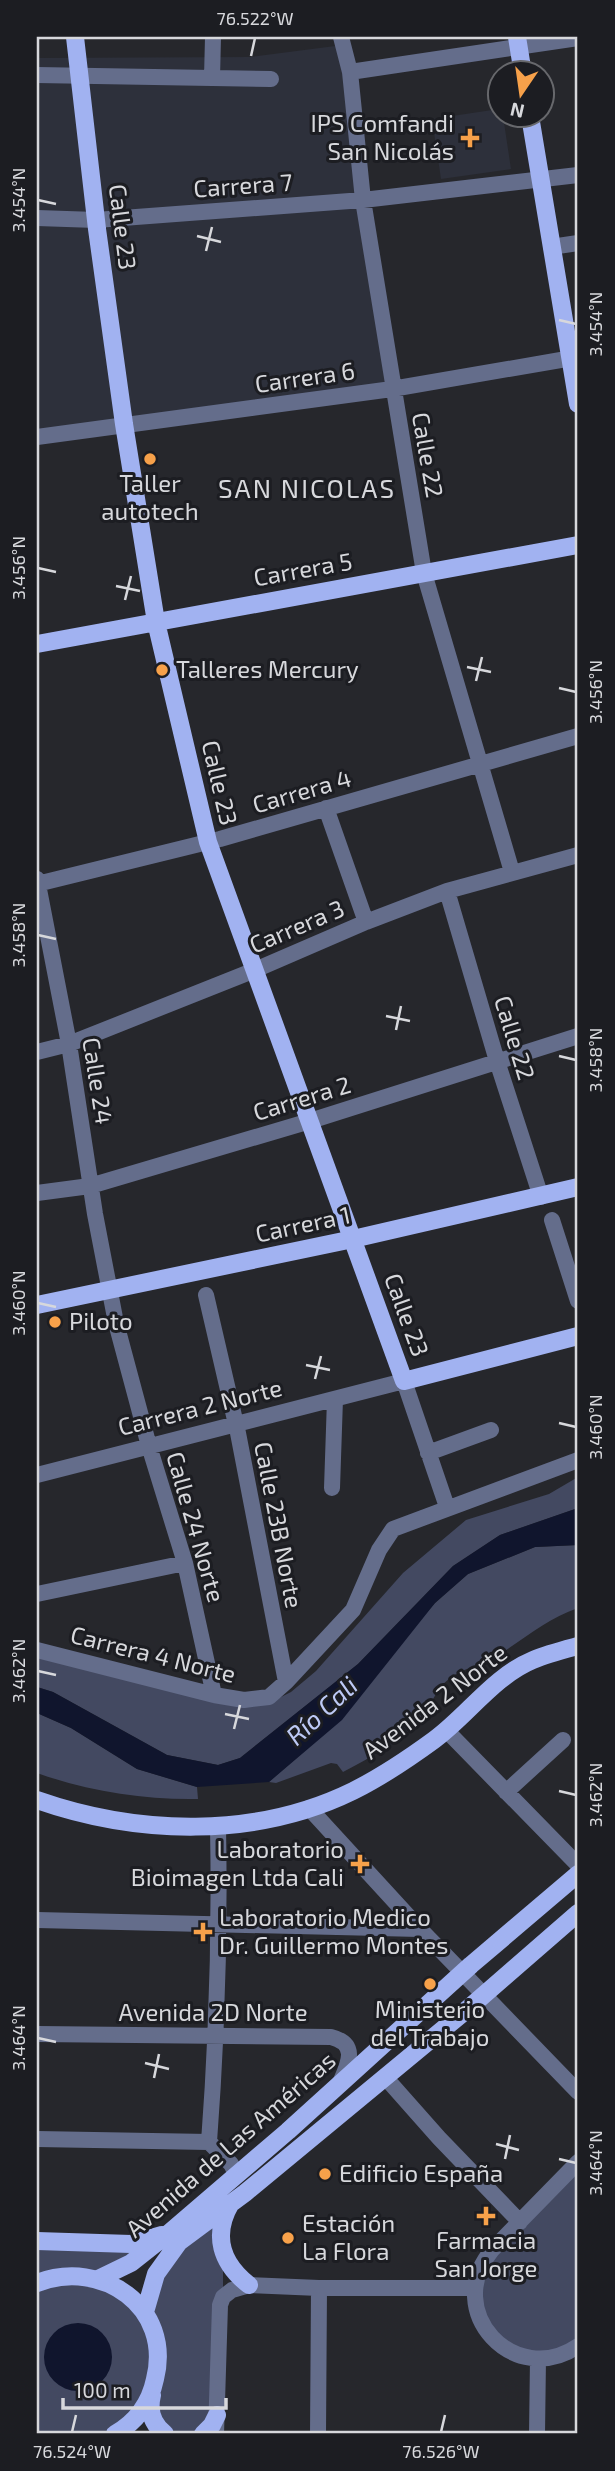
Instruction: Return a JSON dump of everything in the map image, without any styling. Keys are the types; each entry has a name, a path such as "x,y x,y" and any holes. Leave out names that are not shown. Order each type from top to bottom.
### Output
{"main road":[{"name":"Calle 23","path":"75,37 124,425 156,622 208,842 404,1381"},
{"path":"517,42 520,60"},
{"path":"532,130 551,247 574,358 578,404"},
{"name":"Carrera 5","path":"37,644 578,545"},
{"name":"Carrera 1","path":"37,1305 353,1239 578,1187"},
{"name":"Carrera 2 Norte","path":"404,1381 578,1336"},
{"name":"Avenida 2 Norte","path":"37,1800 86,1816 116,1822 171,1827 218,1826 269,1819 309,1808 351,1792 388,1772 446,1730 506,1677 531,1660 578,1646"},
{"name":"Avenida de Las Américas","path":"98,2279 131,2263 169,2233 578,1874"},
{"name":"Avenida de Las Américas","path":"145,2312 156,2274 179,2242 386,2077 578,1913"},
{"path":"231,2203 223,2221 222,2249 229,2265 249,2285"},
{"path":"37,2241 131,2244 169,2233"},
{"path":"37,2283 60,2276 98,2279 119,2289 145,2312 153,2326 160,2364 150,2406 152,2418 165,2434"},
{"path":"114,2434 134,2420 152,2395"},
{"path":"203,2434 217,2415"}],"street":[{"path":"212,78 213,37"},
{"name":"Calle 22","path":"341,37 351,72 363,200 424,573 512,872"},
{"path":"351,72 517,42 578,38"},
{"path":"37,75 271,79"},
{"name":"Carrera 7","path":"37,218 96,220 363,200 578,175"},
{"path":"551,247 578,243"},
{"name":"Carrera 6","path":"37,437 392,389 574,358"},
{"name":"Carrera 4","path":"37,882 208,842 578,736"},
{"path":"326,808 366,922"},
{"name":"Carrera 3","path":"37,1052 69,1044 447,891 578,855"},
{"name":"Calle 24","path":"37,882 69,1044 109,1290"},
{"name":"Calle 22","path":"447,891 497,1061 541,1197"},
{"name":"Carrera 2","path":"37,1193 90,1186 310,1121 578,1036"},
{"path":"552,1220 578,1301"},
{"name":"Calle 24 Norte","path":"109,1290 149,1446 186,1563 214,1695"},
{"name":"Calle 23B Norte","path":"206,1295 236,1424 286,1682"},
{"name":"Carrera 2 Norte","path":"37,1475 404,1381"},
{"name":"Calle 23","path":"404,1381 447,1507"},
{"path":"332,1488 335,1399"},
{"path":"428,1452 491,1430"},
{"name":"Carrera 4 Norte","path":"37,1650 214,1695 244,1700 269,1697 353,1610 379,1550 393,1529 578,1460"},
{"path":"37,1594 186,1563"},
{"path":"446,1730 578,1865"},
{"path":"506,1791 563,1740"},
{"path":"309,1808 578,2092"},
{"path":"209,2142 217,2036 220,1924 218,1826"},
{"path":"37,1920 420,1928"},
{"name":"Avenida 2D Norte","path":"37,2034 323,2036 338,2039 348,2047 349,2055 340,2083"},
{"path":"386,2077 439,2138 520,2222"},
{"path":"37,2139 209,2142 231,2164 236,2174"},
{"path":"578,2162 483,2261 474,2288 479,2318 497,2342 516,2354 538,2359 549,2358 570,2352 578,2346"},
{"path":"216,2434 219,2316 223,2297 232,2290 249,2285 474,2288"},
{"path":"318,2434 319,2288"},
{"path":"537,2434 538,2359"}],"shaded area":[{"path":"343,45 392,389 37,437 37,58 251,57"},
{"name":"IPS Comfandi San Nicolás","path":"486,111 486,130 505,130 511,169 441,179 432,119"},
{"path":"578,1477 578,1508 500,1535 453,1566 358,1664 240,1758 218,1765 167,1755 53,1692 37,1687 37,1656 212,1701 250,1707 273,1701 291,1692 316,1671 403,1573 466,1520 549,1494"},
{"path":"578,1545 578,1608 544,1625 490,1660 450,1678 419,1721 373,1756 343,1772 337,1764 331,1763 276,1783 269,1782 310,1746 435,1603 468,1574 535,1547"},
{"path":"37,1713 71,1728 137,1769 197,1787 198,1799 116,1793 37,1773"},
{"path":"578,2162 578,2346 538,2359 487,2331 478,2271"},
{"path":"223,2221 223,2297 217,2415 203,2434 165,2434 150,2412 115,2434 37,2434 37,2241 169,2233 99,2279 145,2311 164,2260"}],"water":[{"name":"Río Cali","path":"578,1508 578,1545 535,1547 468,1574 435,1603 342,1720 269,1782 197,1787 137,1769 71,1728 37,1713 37,1687 53,1692 167,1755 218,1765 240,1758 358,1664 453,1566 500,1535"},
{"path":"71,2323 85,2323 97,2328 107,2338 112,2357 107,2376 97,2386 85,2391 71,2391 59,2386 49,2376 44,2364 44,2350 49,2338 59,2328"}],"place":[{"name":"IPS Comfandi San Nicolás","path":"470,138"},
{"name":"Taller autotech","path":"150,459"},
{"name":"Talleres Mercury","path":"162,670"},
{"name":"Piloto","path":"55,1322"},
{"name":"Laboratorio Bioimagen Ltda Cali","path":"360,1864"},
{"name":"Laboratorio Medico Dr. Guillermo Montes","path":"203,1932"},
{"name":"Ministerio del Trabajo","path":"430,1984"},
{"name":"Edificio España","path":"325,2174"},
{"name":"Farmacia San Jorge","path":"486,2216"},
{"name":"Estación La Flora","path":"288,2238"}],"district":[{"name":"SAN NICOLAS","path":"307,489"}]}
